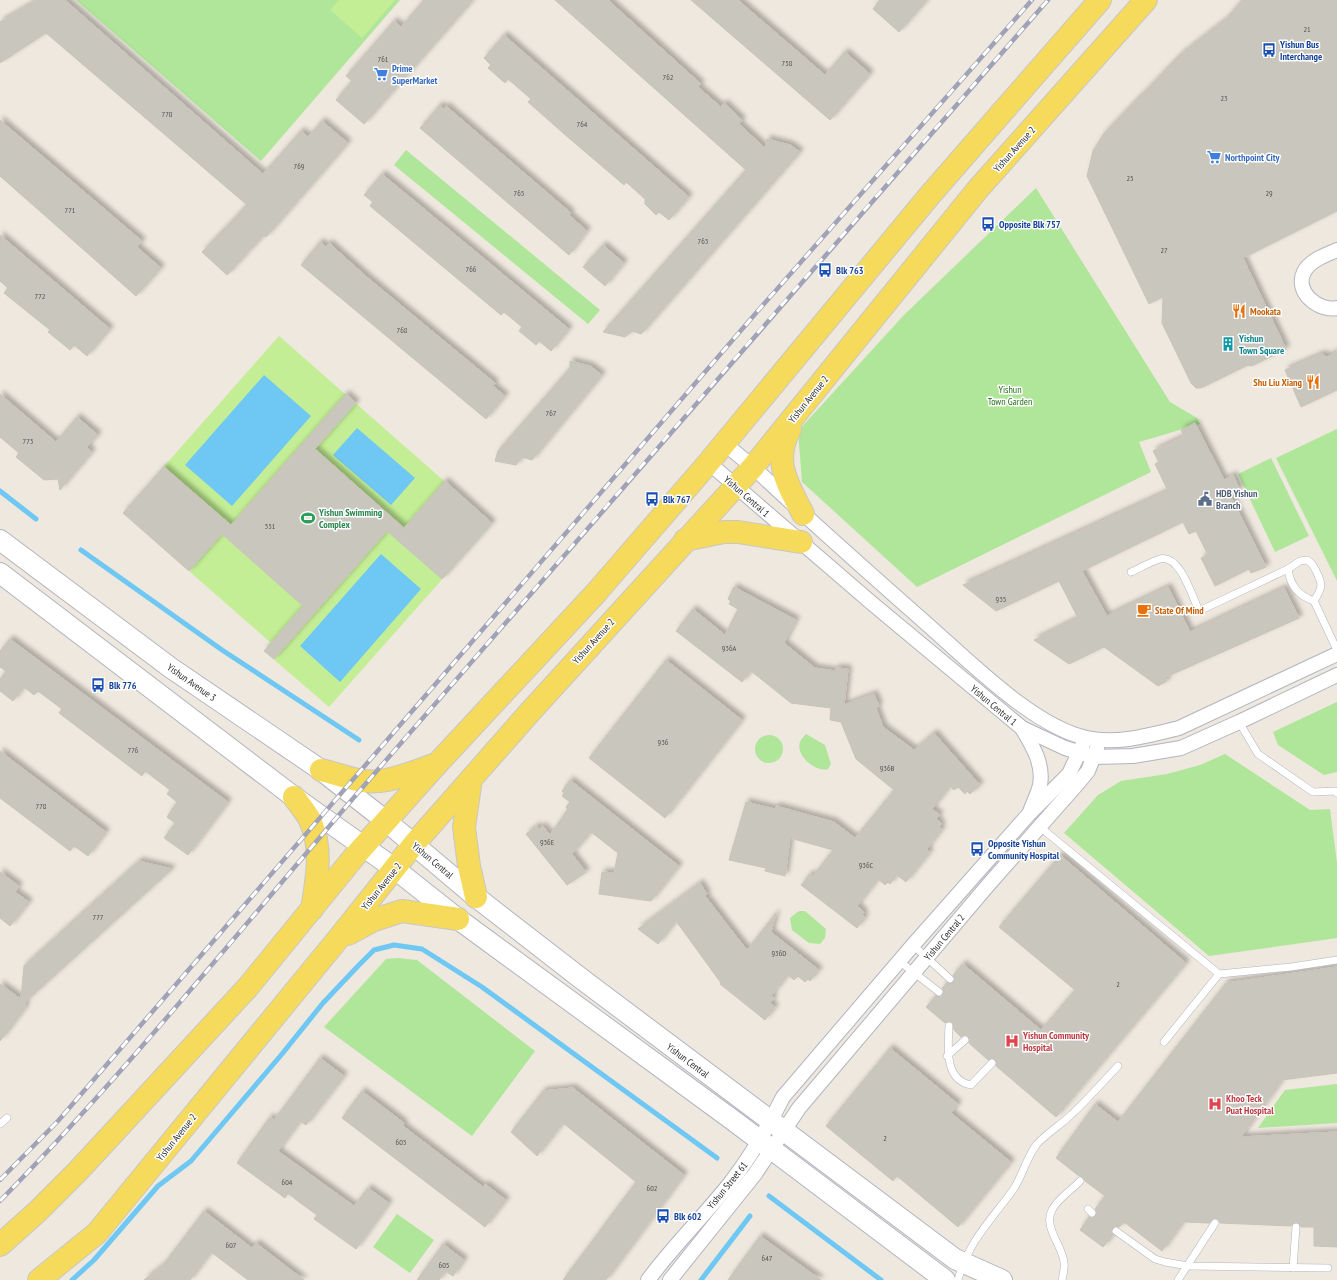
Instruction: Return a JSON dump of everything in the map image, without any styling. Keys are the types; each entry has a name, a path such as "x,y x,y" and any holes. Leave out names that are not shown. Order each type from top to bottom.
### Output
{"main road":[{"path":"0,1245 37,1212 79,1170 248,987 364,846 437,764 595,594 709,463 930,195 1100,0"},
{"name":"Yishun Avenue 2","path":"39,1280 97,1233 338,940 414,844 685,540 753,467 978,189 1146,0"},
{"path":"799,412 785,438 781,457 785,476 803,514"},
{"path":"685,540 724,532 738,532 801,542"},
{"name":"Yishun Avenue 3","path":"0,540 171,668 321,770 386,821"},
{"path":"0,573 294,797 364,846 458,919 945,1280"},
{"path":"321,770 367,781 378,782 437,764"},
{"path":"471,779 464,827 469,866 476,897"},
{"path":"294,797 310,820 317,846 319,862 312,910"},
{"name":"Yishun Central","path":"386,821 476,897 616,1006 777,1127 960,1271 1002,1280"},
{"path":"338,940 374,920 402,911 458,919"}],"street":[{"path":"1337,250 1314,262 1304,273 1302,279 1304,289 1310,300 1320,307 1331,309 1337,308"},
{"name":"Yishun Central 1","path":"725,444 753,467 803,514 994,684 1047,722 1092,739 1157,734 1179,728 1337,654"},
{"name":"Yishun Central 1","path":"709,463 1022,728 1065,748 1094,757 1133,756 1181,748 1337,675"},
{"name":"Yishun Central 2","path":"1022,728 1034,750 1039,764 1040,784 1028,816"},
{"name":"Yishun Central 2","path":"777,1127 783,1097 913,945 1028,816 1069,774 1080,752 1092,739"},
{"name":"Yishun Central 2","path":"777,1127 799,1108 1088,771 1094,757 1092,739"},
{"name":"Yishun Street 61","path":"648,1280 736,1186 755,1174 766,1146 777,1127"},
{"name":"Yishun Street 61","path":"670,1280 736,1186 746,1162 766,1146"}],"lane":[{"path":"1131,572 1160,559 1168,559 1178,565 1200,611 1288,569 1300,561 1307,560 1311,562 1322,581 1320,591 1314,601"},
{"path":"1288,569 1289,576 1295,590 1305,598 1314,601 1337,650"},
{"path":"1239,722 1258,754 1313,792 1335,791 1337,793"},
{"path":"1040,827 1220,974 1291,967 1337,960"},
{"path":"913,945 928,957 950,979"},
{"path":"899,961 939,992"},
{"path":"1164,1042 1220,974"},
{"path":"949,1026 947,1056 957,1079 963,1083 971,1085 992,1063"},
{"path":"947,1056 965,1040"},
{"path":"960,1271 992,1215 1013,1189 1030,1154 1038,1143 1072,1114 1118,1066"},
{"path":"0,1124 7,1118"},
{"path":"1062,1280 1064,1262 1049,1220 1052,1208 1080,1181"},
{"path":"1178,1280 1215,1223"},
{"path":"1294,1268 1296,1226"},
{"path":"1116,1231 1155,1259 1165,1262 1188,1266 1328,1268"}],"green space":[{"path":"76,0 400,0 261,161"},
{"path":"339,0 395,0 362,38 330,10"},
{"path":"406,150 600,310 588,324 394,165"},
{"name":"Yishun Town Garden","path":"1036,188 1170,402 1197,418 1200,424 1139,442 1151,472 917,587 802,482 798,431 904,315"},
{"name":"Yishun Swimming Complex","path":"279,336 492,523 329,707 264,651 271,643 123,513"},
{"path":"1337,429 1337,581 1276,458"},
{"path":"1271,458 1309,536 1275,552 1238,474"},
{"path":"1337,702 1337,772 1324,775 1278,745 1273,732"},
{"path":"806,734 825,745 831,764 828,769 823,770 813,766 803,757 799,747 800,741"},
{"path":"769,735 779,739 783,749 779,759 769,763 759,759 755,749 759,739"},
{"path":"1225,754 1310,810 1330,809 1337,863 1337,938 1209,956 1064,833 1098,795 1121,781 1167,774 1200,765"},
{"path":"799,911 805,911 826,929 825,938 820,944 809,943 792,930 790,918"},
{"path":"398,958 417,960 535,1051 472,1136 324,1027 386,959"},
{"path":"1337,1084 1337,1123 1258,1128 1285,1090"},
{"path":"397,1214 434,1240 410,1273 373,1247"}],"water":[{"path":"264,375 311,416 232,506 185,465"},
{"path":"357,428 415,478 391,505 333,455"},
{"path":"381,554 421,589 340,682 300,646"}],"building":[{"path":"38,0 65,0 263,174 301,131 308,137 322,121 348,143 266,237 264,235 227,275 202,252 247,205 46,33 0,63 0,22"},
{"path":"424,0 473,0 364,124 336,100 352,81 346,76 394,21 401,27"},
{"path":"555,0 608,0 701,84 698,87 721,107 724,103 742,120 739,124 765,148 767,139 790,145 800,152 641,334 632,331 625,337 603,332 746,170"},
{"path":"691,0 738,0 825,75 845,52 870,74 830,120"},
{"path":"880,0 927,0 899,32 873,9"},
{"name":"Northpoint City","path":"1242,0 1337,0 1337,211 1243,258 1286,349 1252,366 1248,365 1201,388 1196,388 1191,383 1162,323 1163,297 1149,304 1087,176 1093,151 1105,132 1181,54 1226,19"},
{"path":"504,35 689,197 669,220 659,212 656,215 645,204 645,199 626,182 624,185 563,133 528,102 531,99 508,79 505,83 488,68 491,65 484,58"},
{"path":"440,105 444,109 446,106 571,213 569,215 587,231 569,255 420,128"},
{"path":"0,120 142,241 137,247 161,268 136,296 0,176"},
{"path":"382,174 569,329 551,351 539,341 536,345 519,331 522,327 504,312 501,315 370,206 373,202 364,195"},
{"path":"0,235 110,329 87,356 74,345 70,350 48,332 50,330 4,293 8,288 0,281"},
{"path":"320,242 326,247 329,243 368,278 495,383 493,386 505,396 486,419 301,265"},
{"path":"603,245 624,263 605,286 583,267"},
{"path":"1337,352 1337,390 1301,407 1285,370 1322,354 1327,357"},
{"path":"570,361 590,366 602,375 532,460 522,457 516,465 495,461 498,451 570,368"},
{"path":"0,394 56,442 77,417 98,435 87,447 92,452 60,490 58,479 44,480 16,457 19,453 0,437"},
{"path":"346,394 356,403 315,449 404,528 445,481 492,523 442,579 387,531 274,659 264,651 303,606 222,534 189,571 123,513 164,467 231,525"},
{"path":"1195,423 1224,480 1233,475 1240,490 1230,495 1266,567 1251,573 1249,569 1215,586 1201,558 1208,555 1196,531 1189,534 1183,522 1082,571 1107,616 1168,587 1190,632 1284,588 1299,618 1166,677 1167,681 1158,686 1104,647 1069,664 1034,640 1078,618 1059,581 996,611 963,585 1168,491 1155,464 1159,462 1153,451 1184,436 1181,430"},
{"path":"734,587 796,620 784,643 815,668 835,671 836,668 848,669 844,705 874,694 879,706 876,708 883,727 914,750 934,733 980,785 970,794 967,791 965,794 958,787 954,790 950,786 932,809 940,815 936,819 942,824 939,827 942,829 927,849 930,852 906,882 897,875 890,884 888,882 885,885 878,879 857,906 864,912 862,915 865,917 857,928 801,885 810,874 813,876 833,850 790,838 785,876 765,871 766,868 729,860 746,802 775,809 776,806 834,822 855,838 894,790 856,759 841,722 830,720 831,708 791,703 751,671 742,682 676,631 693,609 725,635 738,609 729,604 731,601 728,599"},
{"path":"10,639 228,802 188,855 164,838 175,823 167,817 177,802 167,794 170,790 145,771 142,776 59,713 62,709 38,691 34,695 24,687 13,701 0,691 0,679 6,671 0,667 0,651"},
{"path":"666,660 742,720 665,818 589,758"},
{"path":"0,751 106,832 88,856 74,846 70,851 0,798"},
{"path":"570,780 679,866 651,901 599,894 602,872 614,873 618,853 591,832 572,854 586,872 567,885 526,834 537,826 539,829 543,826 550,835 568,809 566,807 570,802 562,796 564,793 562,791"},
{"path":"1060,855 1186,963 1056,1117 996,1066 995,1059 988,1060 969,1043 968,1036 964,1035 961,1037 954,1030 952,1022 949,1021 945,1023 926,1007 936,996 943,995 944,992 942,988 947,983 951,984 954,982 953,975 963,964 1041,1030 1075,990 999,927"},
{"path":"139,861 172,869 25,1002 25,1008 0,1041 0,984 21,999 24,966"},
{"path":"0,872 19,886 15,892 29,902 10,926 0,918"},
{"path":"700,883 707,894 705,896 747,950 776,913 771,932 819,970 810,981 808,979 805,982 798,976 794,980 788,975 771,996 774,998 770,1003 775,1007 765,1020 720,984 721,983 676,921 658,944 638,929"},
{"path":"1337,967 1337,1073 1282,1080 1241,1137 1337,1132 1337,1247 1314,1246 1314,1227 1301,1227 1297,1222 1291,1226 1220,1223 1218,1219 1215,1218 1209,1223 1183,1222 1162,1251 1124,1222 1119,1227 1116,1226 1112,1228 1111,1231 1113,1235 1103,1247 1080,1230 1089,1217 1096,1216 1097,1212 1095,1209 1105,1196 1085,1181 1083,1177 1079,1176 1056,1158 1095,1104 1118,1122 1226,983"},
{"path":"890,1048 958,1104 951,1113 1011,1162 958,1227 897,1176 893,1181 826,1126"},
{"path":"320,1058 344,1076 306,1125 300,1121 278,1151 354,1206 368,1188 389,1203 356,1249 314,1219 317,1215 288,1193 285,1198 237,1163 270,1117 274,1120"},
{"path":"573,1088 684,1175 606,1280 563,1280 636,1182 563,1123 537,1156 511,1132 543,1091"},
{"path":"362,1091 404,1123 403,1126 483,1187 485,1184 506,1200 485,1227 342,1118"},
{"path":"204,1211 252,1248 256,1243 304,1280 248,1280 211,1252 190,1280 144,1280 163,1265"},
{"path":"760,1236 821,1280 728,1280"},
{"path":"443,1244 464,1260 453,1276 445,1271 439,1280 417,1280"}],"waterway":[{"path":"0,491 36,519"},
{"path":"81,550 222,650 359,740"},
{"path":"72,1280 94,1260 158,1186 191,1161 282,1054 323,1003 358,966 374,950 394,945 422,949 482,987 717,1158"},
{"path":"769,1196 881,1280"},
{"path":"701,1280 750,1216"}],"railway":[{"path":"0,1180 58,1121 756,313 1032,0"},
{"path":"0,1201 144,1044 375,773 1048,0"}],"place":[{"name":"Yishun Bus Interchange","path":"1269,50"},
{"name":"Prime SuperMarket","path":"381,74"},
{"name":"Northpoint City","path":"1214,157"},
{"name":"Opposite Blk 757","path":"988,224"},
{"name":"Blk 763","path":"825,270"},
{"name":"Mookata","path":"1239,311"},
{"name":"Yishun Town Square","path":"1228,344"},
{"name":"Shu Liu Xiang","path":"1313,382"},
{"name":"Blk 767","path":"652,499"},
{"name":"HDB Yishun Branch","path":"1205,499"},
{"name":"Yishun Swimming Complex","path":"308,518"},
{"name":"State Of Mind","path":"1144,610"},
{"name":"Blk 776","path":"98,685"},
{"name":"Opposite Yishun Community Hospital","path":"977,849"},
{"name":"Yishun Community Hospital","path":"1012,1041"},
{"name":"Khoo Teck Puat Hospital","path":"1215,1104"},
{"name":"Blk 602","path":"663,1216"}]}
